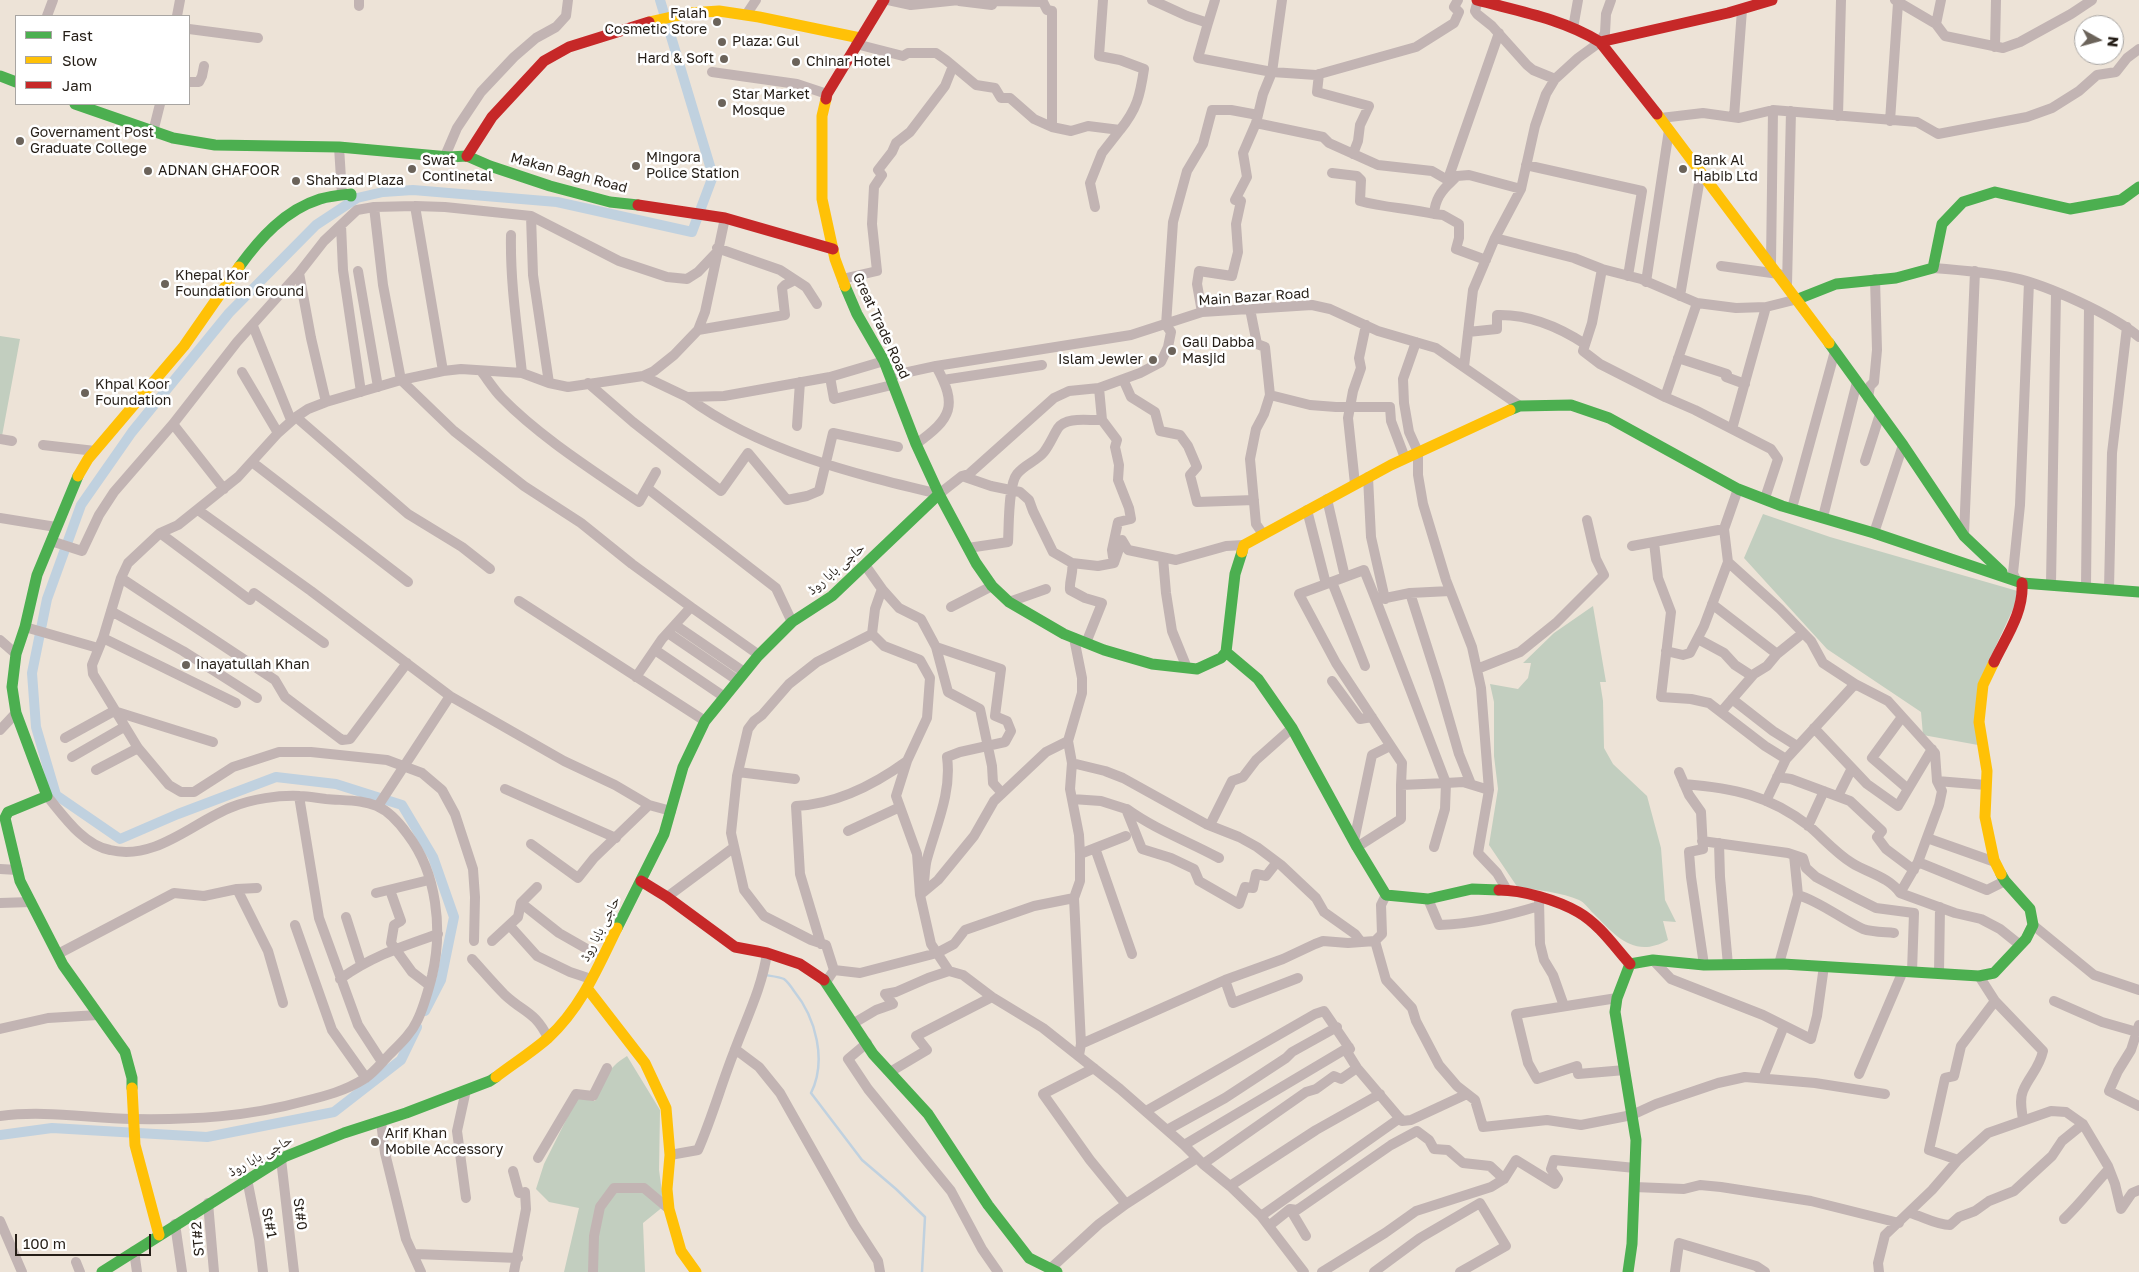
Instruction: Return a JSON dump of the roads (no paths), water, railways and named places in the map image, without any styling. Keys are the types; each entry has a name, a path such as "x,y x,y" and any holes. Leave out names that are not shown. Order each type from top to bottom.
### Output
{"main road":[{"name":"Great Trade Road","path":"886,0 858,41 827,94 822,116 822,199 833,249 842,278 857,314 884,361 916,444 939,494 985,578 992,586 1009,602 1064,634 1104,650 1152,664 1187,668 1198,669 1221,658 1226,652"},
{"path":"1477,0 1515,5 1573,28 1600,42 1798,299 1903,445 1964,536 1997,569 2019,581 2023,598 2018,613 1983,685 1980,722 1987,771 1985,817 1995,862 2005,881 2030,909 2033,925 2026,938 1994,973 1979,976 1779,964 1704,965 1653,960 1630,964"},
{"path":"1600,42 1742,10 1770,0"},
{"path":"467,156 492,117 544,61 569,47 643,23 689,13 719,12 746,15 858,41"},
{"path":"0,76 15,82"},
{"path":"68,105 152,135 215,148 339,148"},
{"path":"78,105 173,138 215,145 339,148"},
{"name":"Makan Bagh Road","path":"339,148 445,157 467,156 490,166 550,186 610,202 712,215 833,249"},
{"path":"1798,299 1836,284 1896,278 1933,268 1942,224 1963,202 1995,192 2070,209 2120,200 2139,187"},
{"path":"159,1235 135,1147 132,1078 125,1052 63,965 20,881 5,818 8,812 47,796 16,713 12,687 16,654 28,628 38,574 53,542 56,526 77,478 95,451 186,344 250,249 296,208 347,195"},
{"path":"1630,964 1599,929 1578,912 1507,890 1472,889 1428,899 1386,895 1355,844 1292,728 1258,679 1226,652 1235,574 1244,545 1405,458 1520,406 1571,405 1609,418 1738,489 1792,508 1874,532 2019,581 2139,592"},
{"name":"حاجی بابا روڈ","path":"102,1272 208,1203 281,1159 344,1133 382,1122 490,1081 548,1038 570,1014 589,983 641,881 664,834 683,767 705,721 723,696 759,655 792,622 832,596 939,494"},
{"path":"641,881 667,897 735,947 767,953 800,964 826,982 874,1054 928,1114 988,1205 1029,1258 1053,1271"},
{"path":"1629,1272 1632,1244 1636,1140 1615,1012 1617,998 1630,964"},
{"path":"589,983 645,1063 666,1108 670,1154 667,1189 669,1209 681,1251 696,1272"}],"street":[{"path":"47,15 53,0"},
{"path":"177,15 180,0"},
{"path":"445,157 457,128 481,92 514,57 536,38 556,27 566,16 568,0"},
{"path":"746,15 756,0"},
{"path":"886,0 911,5 959,1 992,5 994,1 1042,1 1047,10 1052,11 1052,127"},
{"path":"1095,207 1090,183 1102,153 1128,120 1139,99 1144,70 1120,60 1099,56 1103,0"},
{"path":"1152,0 1187,16 1208,23"},
{"path":"1215,0 1198,58 1272,72 1318,74 1416,47 1454,24 1459,12 1454,8 1458,0"},
{"path":"1202,312 1197,284 1198,271 1232,276 1234,269 1238,252 1236,224 1241,201 1235,200 1246,178 1243,153 1258,119 1262,94 1272,72 1282,0"},
{"path":"1477,0 1475,11 1477,14 1500,33 1527,66 1555,79"},
{"path":"1573,28 1578,0"},
{"path":"1464,367 1472,290 1495,238 1521,189 1535,126 1546,94 1555,79 1578,58 1600,42 1605,33 1606,14 1611,0"},
{"path":"1838,116 1841,0"},
{"path":"1936,24 1941,0"},
{"path":"1995,47 1996,0"},
{"path":"1890,121 1897,1 1936,24 1945,36 2003,48 2020,42 2071,14 2092,0"},
{"path":"1734,117 1740,60 1742,10"},
{"path":"190,29 258,38"},
{"path":"1434,214 1435,205 1442,190 1450,180 1491,54 1500,33"},
{"path":"858,41 903,56 908,54 936,53 976,85 995,88 1001,98 1010,98 1034,119 1052,127 1071,131 1088,126 1120,130"},
{"path":"1660,118 1703,114 1739,118 1773,110 1917,122 1938,134 2027,117 2052,108 2079,91 2097,76 2116,72 2139,49"},
{"path":"190,82 198,82 202,76 204,66"},
{"path":"842,278 877,271 872,224 874,187 882,175 878,170 892,152 896,143 910,132 945,86 953,66"},
{"path":"712,72 797,84 827,94"},
{"path":"1318,74 1317,92 1369,106 1360,126 1358,141 1353,154"},
{"path":"153,132 160,105"},
{"path":"644,376 687,397 709,413 747,435 826,464 939,494 962,476 969,474 1054,398 1069,391 1099,388 1140,373 1160,362 1168,347 1171,332 1166,324 1173,222 1187,171 1202,144 1212,110 1231,110 1323,137 1329,143 1378,165 1432,170 1450,180"},
{"path":"1771,264 1773,110"},
{"path":"1787,286 1790,111"},
{"path":"1646,282 1669,130"},
{"path":"339,148 347,195 356,209"},
{"path":"1526,165 1642,191 1628,276"},
{"path":"1680,296 1701,172"},
{"path":"1332,173 1357,176 1361,180 1360,201 1384,208 1415,210 1443,215 1459,224 1459,238 1456,249 1486,260"},
{"path":"1450,180 1457,176 1470,175 1521,189"},
{"path":"415,206 443,371"},
{"path":"53,542 82,551 99,515 114,492 173,424 237,342 300,273 324,241 356,209 415,206 531,216 626,264 667,277 687,279 698,272 717,250"},
{"path":"374,207 383,285 401,380 454,431 516,480 581,523 632,564 759,655"},
{"path":"531,216 533,274 549,383"},
{"path":"474,940 476,897 472,869 455,814 442,790 422,773 387,760 330,754 279,752 233,767 194,792 181,792 169,785 138,748 93,674 92,664 103,638 120,578 128,563 160,534 178,525 224,489 252,462 278,432 294,419 326,402 401,380 443,371 481,370 522,373 549,383 568,386 644,376 654,371 674,355 698,330 705,312 725,218"},
{"path":"341,225 343,270 361,392"},
{"path":"512,235 511,256 522,373"},
{"path":"1495,238 1574,258 1602,269 1646,282 1697,303 1736,308 1766,307 1798,299"},
{"path":"717,250 780,270 806,287 817,304"},
{"path":"1721,266 1779,274"},
{"path":"1933,268 1975,271 2029,282 2089,307 2127,327 2139,337"},
{"path":"1602,269 1592,323 1583,351 1600,364 1771,449 1778,458 1765,498"},
{"path":"358,271 378,387"},
{"path":"1964,536 1975,271"},
{"path":"300,273 310,338 326,402"},
{"path":"1868,398 1870,386 1874,382 1876,350 1874,279"},
{"path":"698,330 785,315 782,288 785,284 795,280"},
{"path":"2019,581 2013,573 2020,505 2029,282"},
{"path":"2051,584 2056,293"},
{"path":"1665,397 1697,303"},
{"name":"Main Bazar Road","path":"830,377 834,399 936,366 1115,338 1202,312 1312,305 1330,309 1366,325 1436,348 1520,406"},
{"path":"1732,429 1766,307"},
{"path":"2086,587 2089,307"},
{"path":"1250,309 1257,344 1266,347 1270,395 1253,441 1250,459 1256,524 1263,534"},
{"path":"1468,332 1497,329 1497,315 1512,314 1564,330 1586,344"},
{"path":"1355,484 1350,453 1348,418 1353,391 1361,368 1359,358 1366,325"},
{"path":"253,326 294,419 408,514 462,547 490,569"},
{"path":"2109,589 2112,453 2127,327"},
{"path":"1416,342 1404,379 1404,403 1409,432 1418,452 1418,475 1423,504 1450,591 1472,647 1481,688 1489,790 1478,853 1498,874 1507,890"},
{"path":"1792,508 1835,351"},
{"path":"1678,358 1727,374 1726,377 1745,384"},
{"path":"687,397 724,396 830,377 884,361"},
{"path":"943,380 1042,365"},
{"path":"916,444 932,432 946,417 950,402 948,388 936,366"},
{"path":"481,370 500,397 525,419 581,462 639,502 656,472"},
{"path":"242,372 278,432"},
{"path":"1123,379 1131,397 1155,412 1160,431 1180,434 1188,446 1196,467 1190,475 1197,502 1254,500"},
{"path":"797,426 800,382"},
{"path":"1823,517 1857,382"},
{"path":"588,383 633,422 721,491 748,453 786,500 807,496 819,491 833,432 898,447"},
{"path":"1099,388 1102,420 1117,440 1115,447 1119,465 1118,480 1130,508 1131,519 1118,522 1112,550 1114,563"},
{"path":"1270,395 1310,405 1390,407 1391,421 1405,458"},
{"path":"1864,461 1880,414"},
{"path":"968,548 1008,542 1012,490 1016,475 1042,454 1052,441 1059,427 1068,421 1102,420"},
{"path":"173,424 224,489"},
{"path":"0,439 12,441"},
{"path":"43,445 95,451"},
{"path":"1874,532 1903,445"},
{"path":"252,462 408,582"},
{"path":"962,476 991,486 1012,490 1029,500 1053,552 1072,563 1098,566 1114,563"},
{"path":"1368,477 1371,537 1381,599 1446,783 1445,809 1434,847"},
{"path":"647,488 776,588 792,622"},
{"path":"1666,652 1683,655 1690,653 1698,639 1728,562 1724,530 1738,489"},
{"path":"1327,499 1345,577"},
{"path":"198,510 311,591 450,696 564,761 615,785 649,805 671,811"},
{"path":"1307,510 1329,583 1365,666"},
{"path":"0,518 56,526"},
{"path":"1476,669 1520,652 1556,623 1604,575 1596,559 1587,520"},
{"path":"1632,546 1724,530"},
{"path":"160,534 250,600 254,593 324,643"},
{"path":"1114,563 1122,540 1128,550 1176,560 1226,546 1244,545"},
{"path":"1654,542 1658,578 1671,612 1662,674 1661,697 1691,698 1709,703 1765,746 1786,759"},
{"path":"1163,558 1172,631 1187,668"},
{"path":"1728,562 1780,609 1811,641 1823,663 1855,684 1888,701 1935,753 1936,781 1942,791 1916,866 1900,893"},
{"path":"1072,563 1073,569 1069,580 1070,590 1085,598 1102,603 1086,643"},
{"path":"865,565 882,589 899,608 921,619 936,647 948,692 980,709 988,745 993,783 1002,793"},
{"path":"1355,844 1401,819 1402,764 1336,663 1299,594 1364,570 1381,599"},
{"path":"120,578 275,680 285,696 342,740 350,739 407,663"},
{"path":"951,607 992,586"},
{"path":"872,634 875,609 882,589"},
{"path":"1009,602 1046,589"},
{"path":"1381,599 1410,593 1450,591"},
{"path":"1410,593 1459,754 1471,784"},
{"path":"519,601 705,721"},
{"path":"1712,604 1778,654"},
{"path":"636,676 668,633 691,607"},
{"path":"111,611 183,651 257,698"},
{"path":"675,625 741,676"},
{"path":"28,628 98,648"},
{"path":"668,633 741,676"},
{"path":"1721,712 1752,676 1767,666 1802,633"},
{"path":"872,634 884,646 920,660 930,678 926,718 907,761 896,796 917,854 920,895 931,944 949,972"},
{"path":"834,970 826,945 811,940 764,916 744,890 733,848 731,833 732,809 748,729 789,684 816,662 872,634"},
{"path":"103,638 236,703"},
{"path":"1074,638 1082,678 1082,693 1068,741 1072,764 1070,789 1080,854 1080,880 1074,898 1081,1044 1079,1056"},
{"path":"1698,639 1724,653 1735,665 1752,676"},
{"path":"0,640 16,654"},
{"path":"920,895 926,862 945,795 949,772 947,757 1004,742 1012,731 1007,721 995,716 1001,669 936,647"},
{"path":"655,650 723,696"},
{"path":"1332,681 1360,719 1372,717"},
{"path":"1766,800 1786,759 1855,684"},
{"path":"378,806 450,696"},
{"path":"1732,699 1773,731 1797,746"},
{"path":"65,738 114,711 213,742"},
{"path":"0,730 16,713"},
{"path":"1902,717 1872,758 1908,789"},
{"path":"72,757 124,727"},
{"path":"1210,825 1232,781 1243,776 1256,760 1292,728"},
{"path":"1814,728 1867,784 1898,806 1932,749"},
{"path":"920,895 938,880 974,836 994,801 1046,752 1068,741"},
{"path":"1355,844 1372,755 1390,746"},
{"path":"96,770 138,748"},
{"path":"821,944 800,874 796,806 834,800 880,780 907,761"},
{"path":"1072,764 1105,771 1123,778 1210,825 1258,847 1316,898 1324,912 1355,934 1361,942"},
{"path":"1838,796 1852,768"},
{"path":"738,772 795,779"},
{"path":"1679,772 1689,795 1701,812 1703,849 1689,852 1704,965"},
{"path":"1777,777 1791,780 1850,801 1882,830 1877,836 1886,849 1916,866 1987,890 2005,881"},
{"path":"1936,781 1986,785"},
{"path":"1401,785 1471,784 1489,790"},
{"path":"1684,784 1720,787 1766,800 1808,826 1852,863 1895,885 1900,893 1955,913 1981,919 2000,929 2020,945"},
{"path":"505,789 616,838"},
{"path":"1808,826 1824,791"},
{"path":"0,1116 23,1113 133,1120 191,1120 248,1114 335,1093 366,1078 406,1039 417,1022 437,953 437,909 420,850 401,825 378,806 354,800 299,796 257,800 231,807 161,844 133,851 110,850 91,842 67,820 47,796"},
{"path":"299,796 319,918 340,980 358,1025 382,1062"},
{"path":"1072,799 1101,801 1126,809 1160,830 1188,841 1219,858"},
{"path":"531,844 578,878 594,858 649,805"},
{"path":"848,831 900,808"},
{"path":"1126,809 1142,850 1171,858 1194,869 1199,881 1239,904 1245,886 1253,888 1256,874 1266,876 1277,862"},
{"path":"1080,854 1126,836"},
{"path":"1927,838 1995,862"},
{"path":"1702,841 1803,858 1806,868 1816,877 1876,908 1914,913 1907,971 1859,1074"},
{"path":"1719,843 1720,877 1728,965"},
{"path":"667,897 733,848"},
{"path":"1096,848 1132,954"},
{"path":"1779,964 1798,895 1794,855"},
{"path":"0,869 18,870"},
{"path":"376,893 429,880"},
{"path":"492,941 518,917 521,903 537,887"},
{"path":"58,954 174,894 204,896 237,889 258,888"},
{"path":"237,889 268,951 283,1003"},
{"path":"390,890 401,921 394,924 391,943 412,972 429,985"},
{"path":"1081,1044 1225,980 1323,941 1375,941 1382,934 1381,905 1386,895"},
{"path":"1798,895 1812,900 1865,929 1894,934"},
{"path":"834,970 860,974 937,953 954,944 965,930 1034,906 1074,898"},
{"path":"1428,899 1439,925 1468,924 1499,918 1539,901 1540,944 1544,960 1553,975 1564,1006"},
{"path":"0,903 31,902"},
{"path":"521,903 559,933 601,957"},
{"path":"1939,973 1940,906"},
{"path":"346,918 361,964"},
{"path":"2033,925 2094,975 2139,990"},
{"path":"295,926 332,1030 366,1078"},
{"path":"510,926 538,956 589,983"},
{"path":"340,980 361,964 396,948 438,934"},
{"path":"1375,941 1386,980 1412,1008 1416,1021 1439,1065 1457,1086 1475,1100 1483,1127 1547,1120 1581,1125 1632,1115 1656,1104 1718,1083 1745,1077 1815,1083 1885,1094"},
{"path":"670,1154 698,1150 713,1115 735,1049 764,974 767,953"},
{"path":"472,959 505,995 541,1023 548,1038"},
{"path":"1653,960 1671,979 1763,1015 1811,1038 1817,1016 1824,966"},
{"path":"826,982 834,970"},
{"path":"854,1023 876,1010 893,1004 885,994 896,992 928,978 949,972 963,975 992,997 1043,1028 1146,1111 1261,1216 1304,1272"},
{"path":"1979,976 1995,1001 2043,1051 2041,1062 2022,1091 2021,1106 2023,1120"},
{"path":"1225,980 1233,1003 1298,978"},
{"path":"890,1072 927,1050 916,1036 992,997"},
{"path":"1617,998 1516,1014 1528,1063 1537,1079 1577,1066 1578,1074 1625,1070"},
{"path":"1958,1160 1929,1150 1938,1104 1945,1078 1954,1076 1961,1046 1995,1001"},
{"path":"2054,1001 2102,1022 2138,1028 2131,1050 2118,1071 2110,1091 2139,1106"},
{"path":"1146,1111 1315,1014 1324,1011 1349,1046 1350,1048 1347,1052 1357,1068 1402,1121 1411,1120 1467,1094"},
{"path":"0,1029 48,1018 98,1015"},
{"path":"1763,1078 1784,1026"},
{"path":"1167,1130 1225,1098 1286,1058 1292,1052 1337,1027"},
{"path":"867,1043 848,1059 868,1089 951,1191 982,1248 998,1272"},
{"path":"1184,1145 1349,1046"},
{"path":"735,1049 759,1067 780,1093 854,1224 878,1261 880,1272"},
{"path":"538,1158 576,1094 593,1096 607,1068"},
{"path":"1094,1068 1044,1094 1090,1160 1126,1204"},
{"path":"1053,1271 1099,1224 1126,1204 1200,1161 1306,1092 1316,1089 1334,1076 1341,1079 1357,1068"},
{"path":"466,1090 458,1132 466,1198"},
{"path":"1230,1186 1316,1130 1380,1094"},
{"path":"1879,1272 1878,1263 1885,1235 1910,1212 1958,1160 1988,1133 2051,1111 2066,1112 2082,1124 2109,1169 2121,1209 2132,1193 2139,1190"},
{"path":"1261,1216 1400,1118"},
{"path":"382,1122 386,1153 406,1239 415,1254 421,1272"},
{"path":"1910,1212 1928,1218 1938,1225 1950,1225 1960,1217 1975,1211 1989,1201 2014,1191 2027,1181 2052,1156 2062,1141 2082,1124"},
{"path":"1270,1226 1290,1210 1297,1210 1391,1144 1417,1131 1429,1140 1434,1149 1448,1150 1463,1163 1490,1166 1504,1179"},
{"name":"St#0","path":"281,1159 294,1272"},
{"path":"1322,1272 1385,1233 1416,1211 1447,1200 1475,1194 1492,1187 1504,1179 1516,1160 1555,1184 1558,1179 1551,1169 1554,1160 1634,1168"},
{"path":"2064,1219 2084,1200 2094,1184 2109,1169"},
{"path":"513,1172 522,1192 526,1209 514,1272"},
{"name":"St#1","path":"247,1179 259,1239 263,1272"},
{"path":"1634,1187 1684,1189 1700,1186 1721,1187 1811,1201 1899,1223"},
{"path":"593,1272 594,1236 600,1207 614,1188 644,1188 669,1209"},
{"name":"ST#2","path":"208,1203 214,1272"},
{"path":"1374,1272 1420,1238 1480,1203 1506,1246 1460,1272"},
{"path":"1290,1210 1306,1236"},
{"path":"0,1221 22,1272"},
{"path":"175,1224 182,1272"},
{"path":"1675,1272 1679,1243 1756,1266 1765,1272"},
{"path":"134,1251 137,1272"},
{"path":"415,1254 518,1258"}],"waterway":[{"path":"425,1011 441,980 454,917 433,857 402,805 336,784 276,777 178,814 120,839 56,795 36,727 32,673 47,599 81,505 132,432 229,313 316,225 357,198 383,192 413,190 557,202 692,232 713,176 660,0"},
{"path":"765,975 784,979 802,1002 808,1014 817,1040 818,1054 816,1081 811,1093 862,1160 925,1217 922,1272"},
{"path":"0,1135 52,1128 207,1137 334,1112 401,1060 417,1027"}],"place":[{"name":"Falah Cosmetic Store","path":"717,22"},
{"name":"Plaza: Gul","path":"722,42"},
{"name":"Hard & Soft","path":"724,59"},
{"name":"Chinar Hotel","path":"796,62"},
{"name":"Star Market Mosque","path":"722,103"},
{"name":"Governament Post Graduate College","path":"20,141"},
{"name":"Mingora Police Station","path":"636,166"},
{"name":"Swat Continetal","path":"412,169"},
{"name":"Bank Al Habib Ltd","path":"1683,169"},
{"name":"ADNAN GHAFOOR","path":"148,171"},
{"name":"Shahzad Plaza","path":"296,181"},
{"name":"Khepal Kor Foundation Ground","path":"165,284"},
{"name":"Gali Dabba Masjid","path":"1172,351"},
{"name":"Islam Jewler","path":"1153,360"},
{"name":"Khpal Koor Foundation","path":"85,393"},
{"name":"Inayatullah Khan","path":"186,665"},
{"name":"Arif Khan Mobile Accessory","path":"375,1142"}]}
